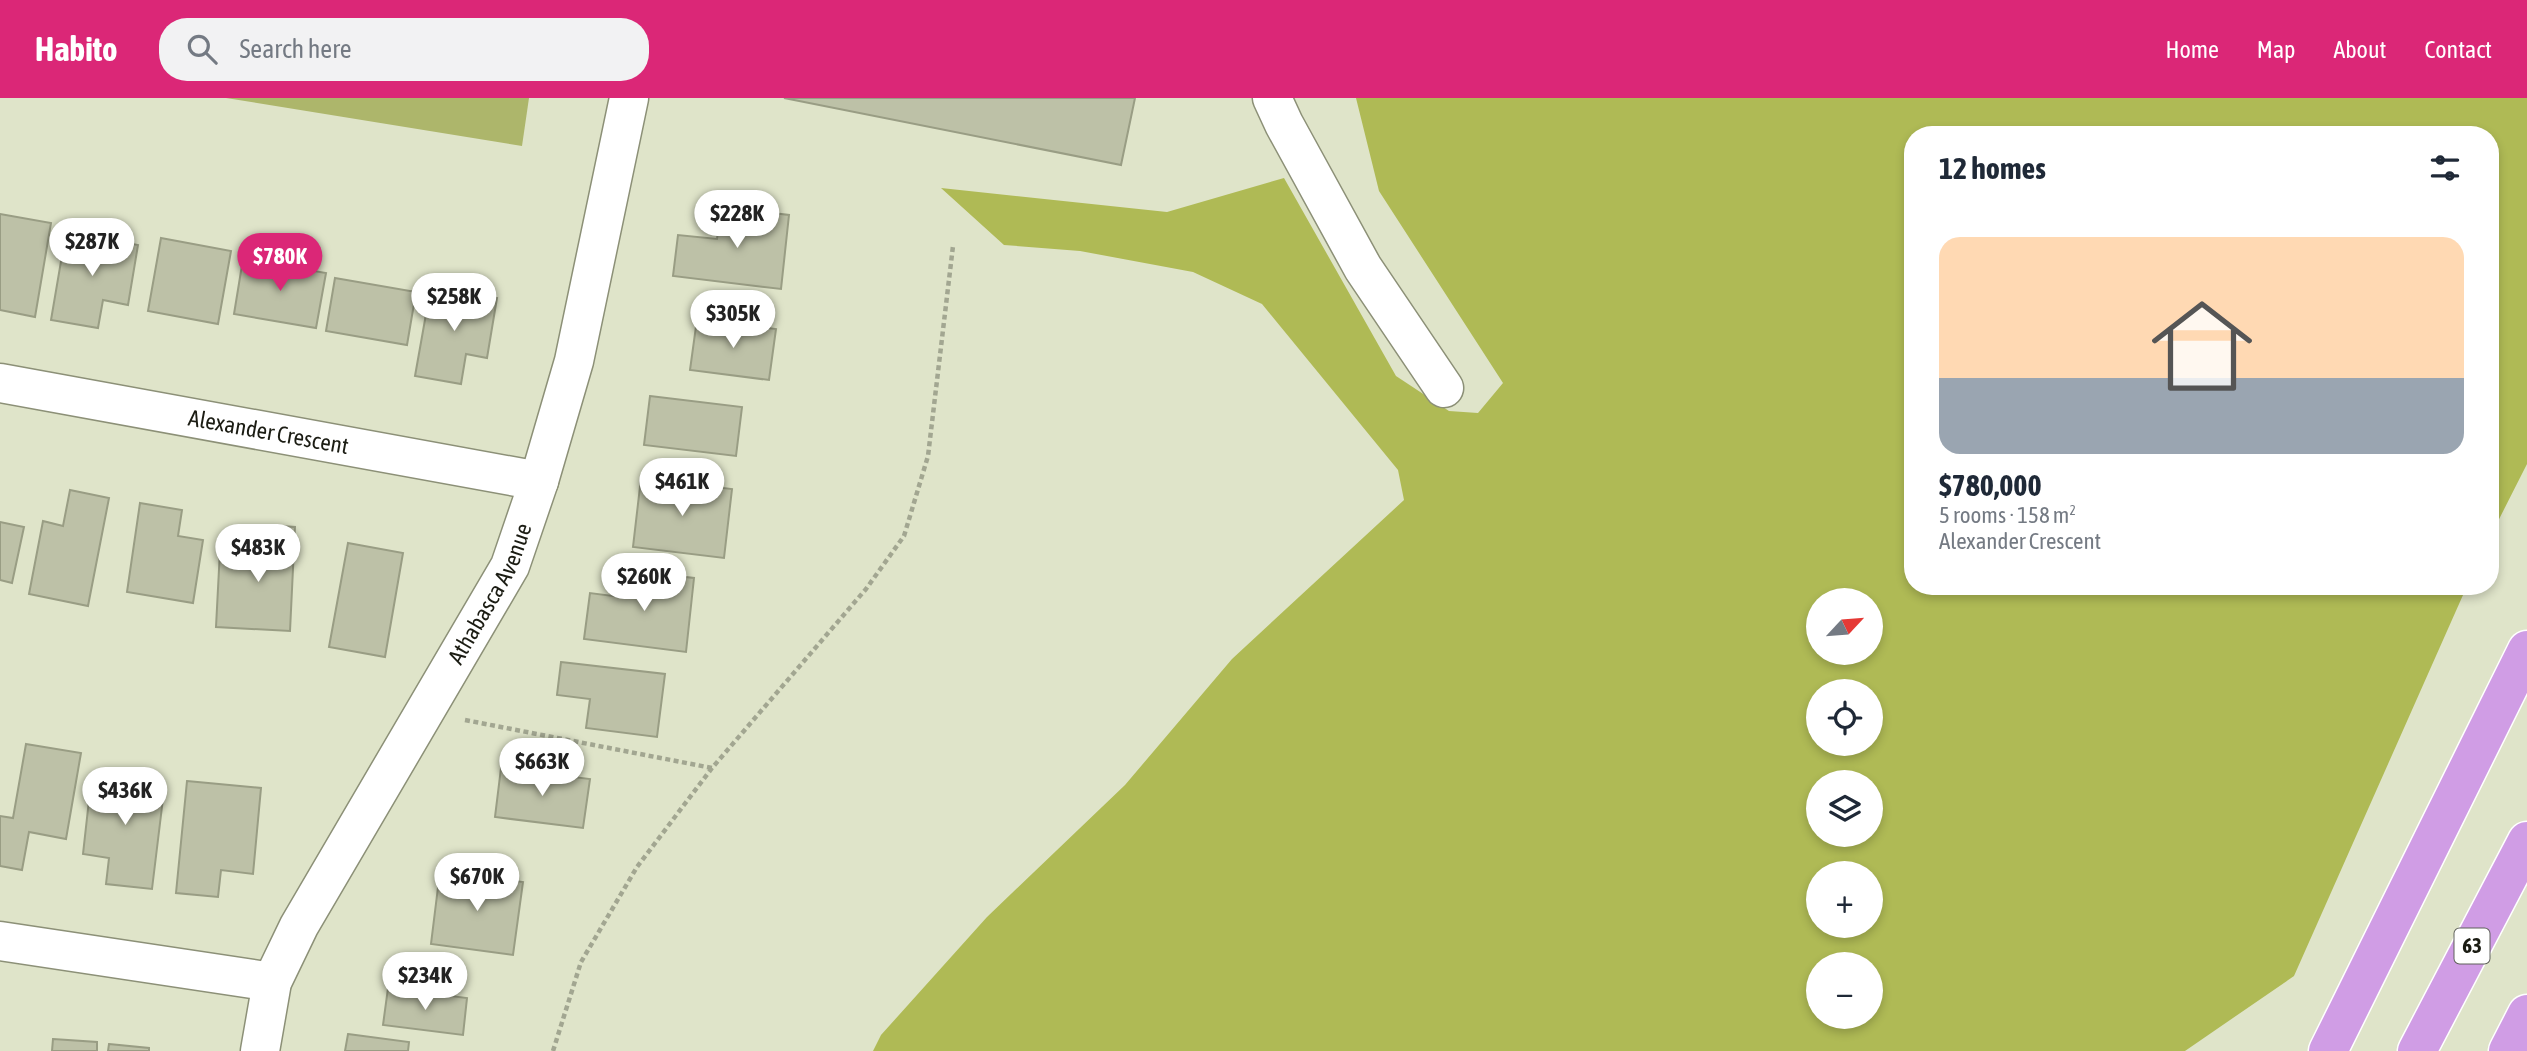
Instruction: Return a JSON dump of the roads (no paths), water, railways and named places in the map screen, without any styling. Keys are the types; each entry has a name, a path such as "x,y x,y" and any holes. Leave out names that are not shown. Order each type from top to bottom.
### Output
{"highway":[{"path":"2328,1051 2527,650"},
{"name":"63","path":"2417,1051 2527,841"},
{"path":"2508,1051 2527,1014"}],"street":[{"name":"Athabasca Avenue","path":"260,1051 272,982 299,926 510,566 539,481 574,361 629,98"},
{"path":"1272,98 1363,268 1444,388"},
{"name":"Alexander Crescent","path":"0,383 539,481"},
{"path":"0,941 272,982"}]}
